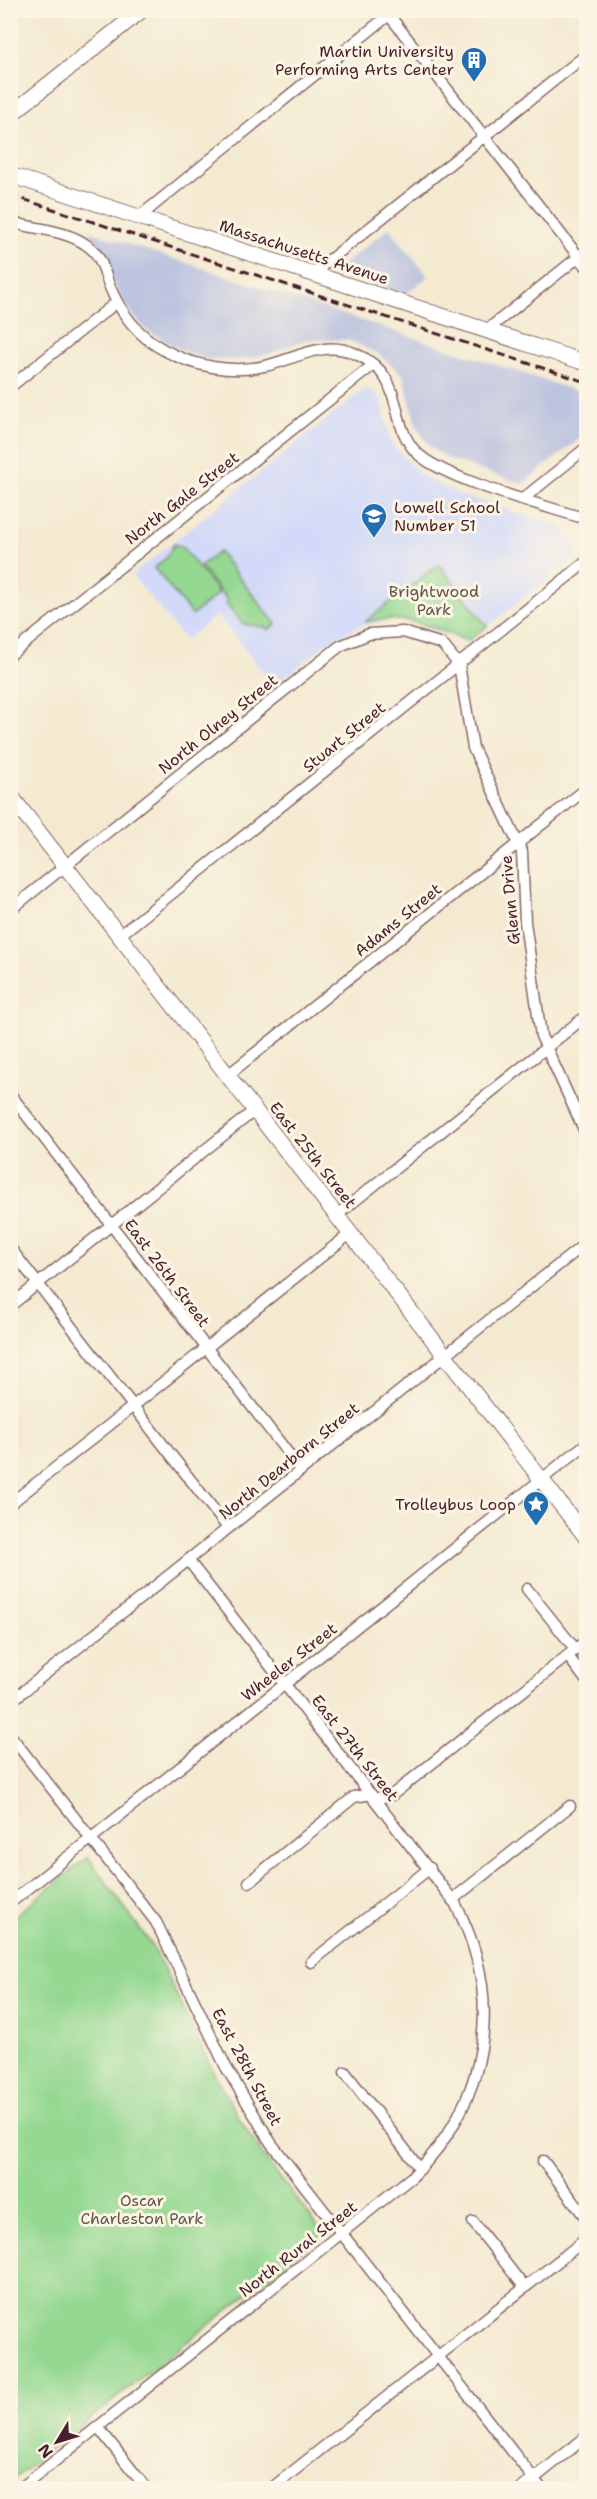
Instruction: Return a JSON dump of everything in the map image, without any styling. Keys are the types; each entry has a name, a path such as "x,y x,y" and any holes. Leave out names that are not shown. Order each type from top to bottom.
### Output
{"street":[{"path":"10,115 142,10"},
{"path":"139,217 390,12 484,136 583,254 586,266"},
{"path":"312,274 586,55"},
{"name":"Massachusetts Avenue","path":"10,175 586,363"},
{"path":"10,222 41,229 89,246 98,257 117,302 136,328 152,343 176,356 205,365 230,369 262,367 325,348 355,353 373,365 389,382 408,440 421,456 447,473 586,519"},
{"path":"487,330 583,254"},
{"path":"10,387 117,302"},
{"name":"North Gale Street","path":"10,655 373,365"},
{"path":"524,498 586,448"},
{"name":"Stuart Street","path":"120,935 586,562"},
{"name":"North Olney Street","path":"10,910 346,643 377,632 416,634 446,646 459,664"},
{"name":"Glenn Drive","path":"459,664 473,748 522,852 525,922 538,1022 546,1049 586,1134"},
{"name":"Adams Street","path":"228,1075 586,789"},
{"name":"East 25th Street","path":"10,795 67,865 586,1537"},
{"path":"337,1215 586,1016"},
{"name":"East 26th Street","path":"10,1094 301,1470"},
{"path":"10,1306 255,1110"},
{"path":"10,1504 351,1233"},
{"name":"North Dearborn Street","path":"10,1702 586,1243"},
{"path":"10,1248 228,1528"},
{"name":"Wheeler Street","path":"10,1903 586,1444"},
{"name":"East 27th Street","path":"188,1560 430,1868 452,1900 469,1933 478,1966"},
{"path":"527,1589 572,1653 586,1680"},
{"path":"249,1882 354,1797 392,1795 586,1641"},
{"name":"East 28th Street","path":"10,1735 156,1922 222,2058 266,2135 541,2488"},
{"path":"452,1900 570,1806"},
{"path":"311,1962 430,1868"},
{"name":"North Rural Street","path":"21,2488 420,2169 453,2128 469,2095 477,2068 484,2013 478,1966"},
{"path":"345,2072 420,2169"},
{"path":"543,2161 586,2218"},
{"path":"472,2222 525,2288"},
{"path":"272,2488 586,2240"},
{"path":"98,2427 146,2488"},
{"path":"522,2488 586,2437"}],"shaded area":[{"path":"389,228 428,276 405,295 334,272"},
{"path":"89,231 586,394 586,434 522,484 448,459 429,446 416,425 403,375 378,354 348,340 307,339 272,353 241,360 204,359 172,346 145,329 128,309 113,282 106,256"},
{"name":"Lowell School Number 51","path":"368,389 378,395 383,407 390,442 421,475 460,495 561,527 579,550 579,554 467,643 416,623 389,620 361,625 328,643 274,686 217,615 185,640 132,575 363,390"}],"green space":[{"path":"174,544 183,548 219,593 192,615 154,568 166,558"},
{"path":"219,552 276,624 268,630 265,627 243,624 200,566"},
{"name":"Brightwood Park","path":"436,566 441,567 487,626 468,641 430,626 405,620 365,622"},
{"name":"Oscar Charleston Park","path":"88,1857 153,1947 216,2077 240,2120 269,2164 324,2234 11,2481 11,1919"}],"railway":[{"path":"10,195 586,382"}],"place":[{"name":"Martin University Performing Arts Center","path":"474,83"},
{"name":"Lowell School Number 51","path":"374,539"},
{"name":"Trolleybus Loop","path":"536,1527"}]}
